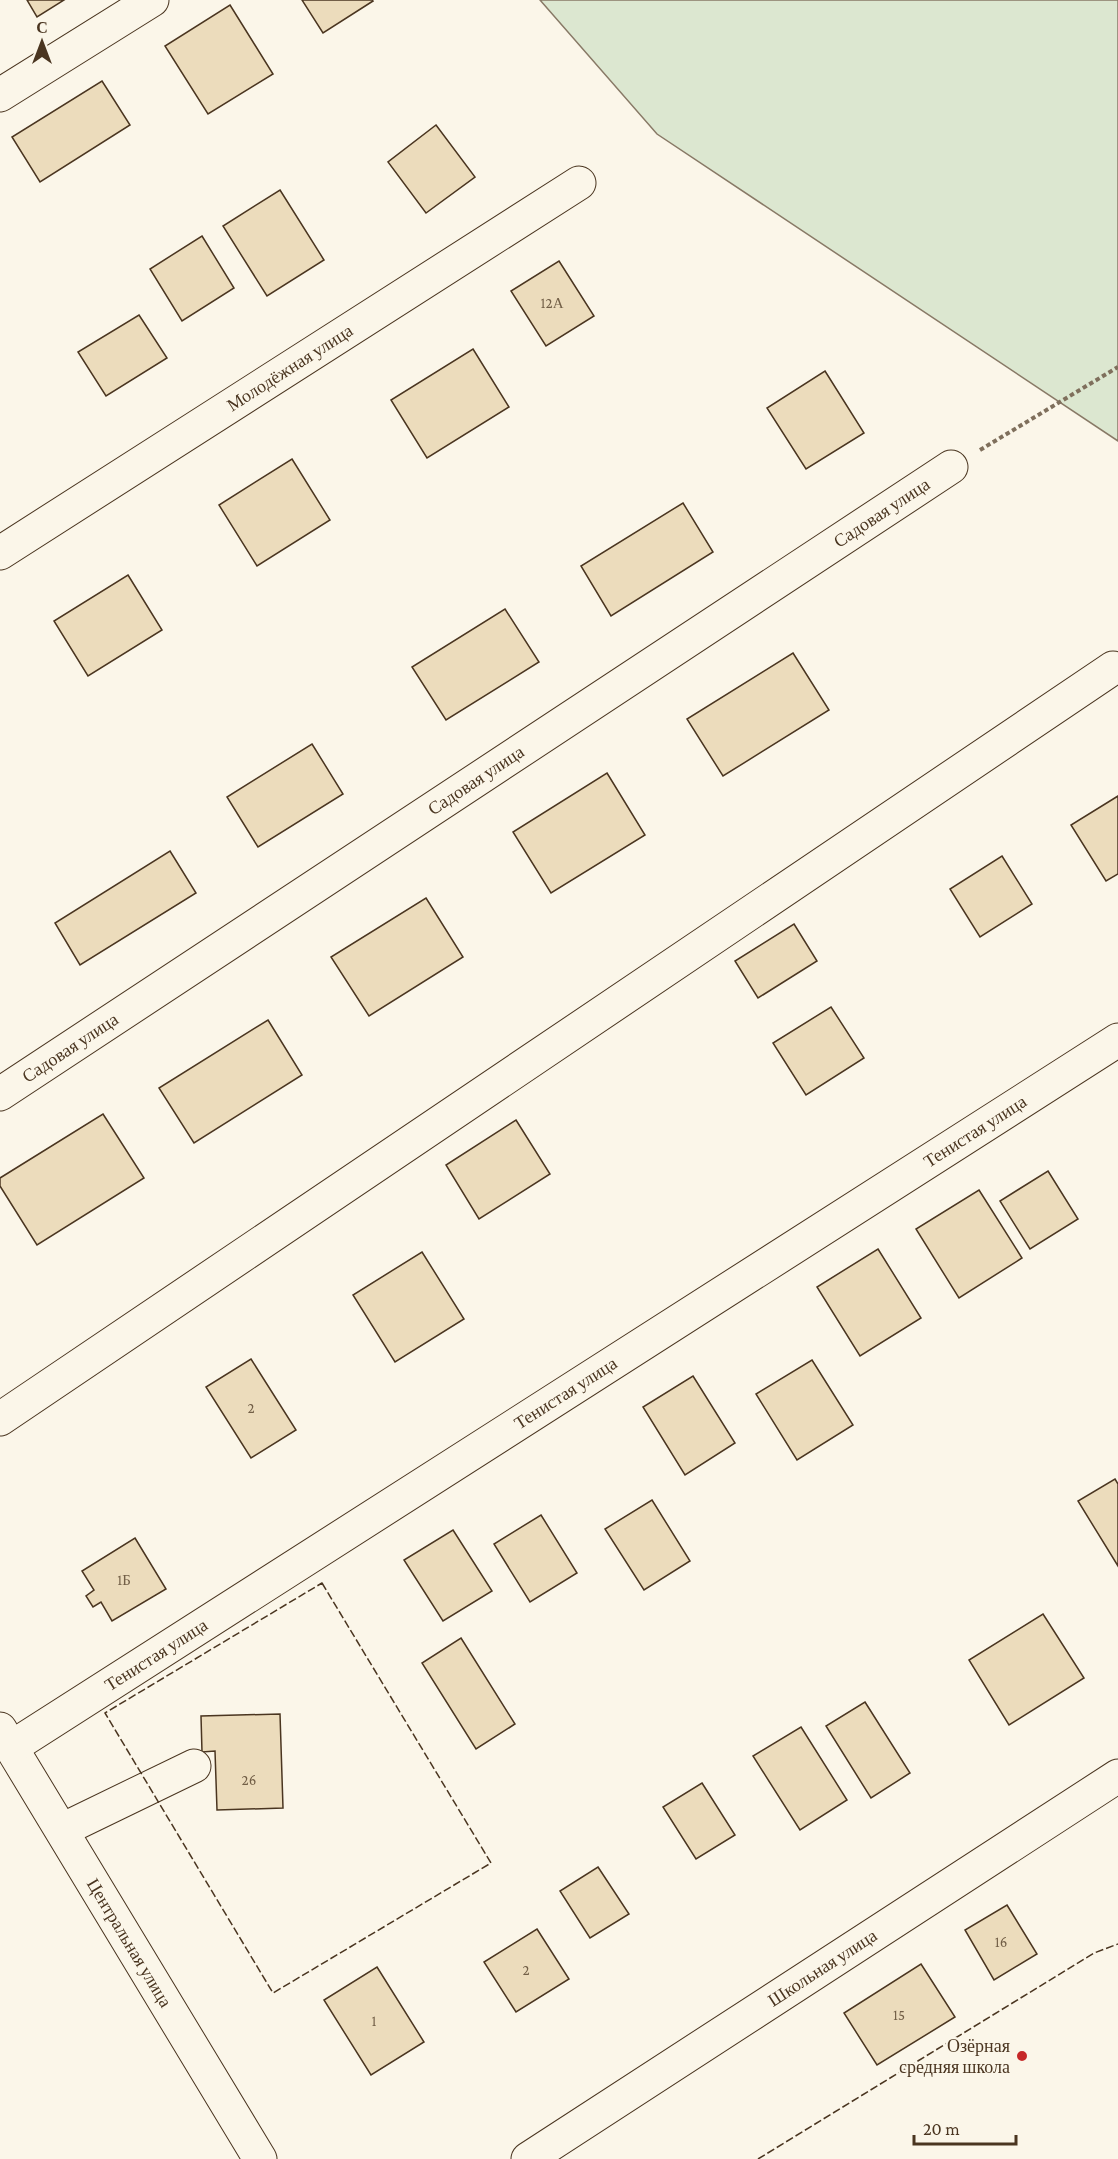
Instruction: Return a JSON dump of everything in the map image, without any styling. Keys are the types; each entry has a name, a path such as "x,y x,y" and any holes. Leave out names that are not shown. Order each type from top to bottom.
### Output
{"street":[{"path":"0,96 152,0"},
{"name":"Молодёжная улица","path":"0,553 579,183"},
{"name":"Садовая улица","path":"0,1094 951,467"},
{"path":"0,1419 1113,668"},
{"name":"Тенистая улица","path":"6,1738 1118,1040"},
{"name":"Центральная улица","path":"6,1738 260,2159"},
{"path":"62,1830 194,1766"},
{"name":"Школьная улица","path":"528,2159 1118,1776"}],"path":[{"path":"951,467 1118,367"}],"green space":[{"path":"540,0 1118,0 1118,441 657,134"}],"building":[{"path":"27,0 64,0 37,17"},
{"path":"302,0 372,0 373,1 323,33"},
{"path":"230,5 273,74 208,114 165,46"},
{"path":"102,81 130,125 40,182 12,137"},
{"path":"436,125 475,177 426,213 388,162"},
{"path":"280,190 324,260 267,296 223,226"},
{"path":"202,236 234,288 182,321 150,269"},
{"path":"559,261 594,316 546,346 511,291"},
{"path":"139,315 167,358 106,396 78,352"},
{"path":"473,349 509,407 427,458 391,400"},
{"path":"825,371 864,433 806,469 767,408"},
{"path":"292,459 330,520 257,566 219,505"},
{"path":"683,503 713,552 611,616 581,566"},
{"path":"128,575 162,630 88,676 54,621"},
{"path":"505,609 539,662 446,720 412,667"},
{"path":"793,653 829,710 723,776 687,719"},
{"path":"312,744 343,794 258,847 227,797"},
{"path":"607,773 645,835 551,893 513,832"},
{"path":"1118,796 1118,874 1106,881 1071,825"},
{"path":"170,851 196,893 80,965 55,923"},
{"path":"1002,856 1032,904 980,937 950,889"},
{"path":"426,898 463,957 369,1016 331,957"},
{"path":"794,924 817,961 758,998 735,961"},
{"path":"831,1007 864,1058 806,1095 773,1043"},
{"path":"268,1020 302,1075 194,1143 159,1088"},
{"path":"103,1114 144,1178 37,1245 0,1186 0,1178"},
{"path":"516,1120 550,1174 479,1219 446,1165"},
{"path":"1048,1171 1078,1219 1030,1249 1000,1201"},
{"path":"979,1190 1022,1258 959,1298 916,1229"},
{"path":"878,1249 921,1318 860,1356 817,1287"},
{"path":"422,1252 464,1319 395,1362 353,1295"},
{"path":"251,1359 296,1430 251,1458 206,1387"},
{"path":"812,1360 853,1425 797,1460 756,1394"},
{"path":"693,1376 735,1443 685,1475 643,1407"},
{"path":"1115,1479 1118,1484 1118,1566 1078,1501"},
{"path":"652,1500 690,1561 644,1590 605,1529"},
{"path":"541,1515 577,1573 530,1602 494,1544"},
{"path":"453,1530 492,1591 443,1621 404,1560"},
{"path":"135,1538 166,1589 112,1621 101,1602 93,1607 86,1596 94,1590 82,1571"},
{"path":"1043,1614 1084,1678 1009,1725 969,1660"},
{"path":"461,1638 515,1724 476,1749 422,1663"},
{"path":"865,1702 910,1773 871,1798 826,1726"},
{"path":"280,1714 283,1808 217,1810 215,1751 202,1752 201,1716"},
{"path":"801,1727 847,1800 800,1830 753,1756"},
{"path":"702,1783 735,1835 696,1859 663,1807"},
{"path":"598,1867 629,1914 590,1938 560,1891"},
{"path":"1007,1905 1037,1954 994,1980 965,1930"},
{"path":"537,1929 569,1979 516,2012 484,1962"},
{"path":"921,1964 955,2017 877,2065 844,2013"},
{"path":"377,1967 424,2042 371,2075 324,2000"}],"fence":[{"path":"322,1583 491,1863 273,1993 105,1713 322,1583"},
{"path":"758,2159 1094,1953 1118,1944"}],"place":[{"name":"Озёрная средняя школа","path":"1022,2056"}]}
